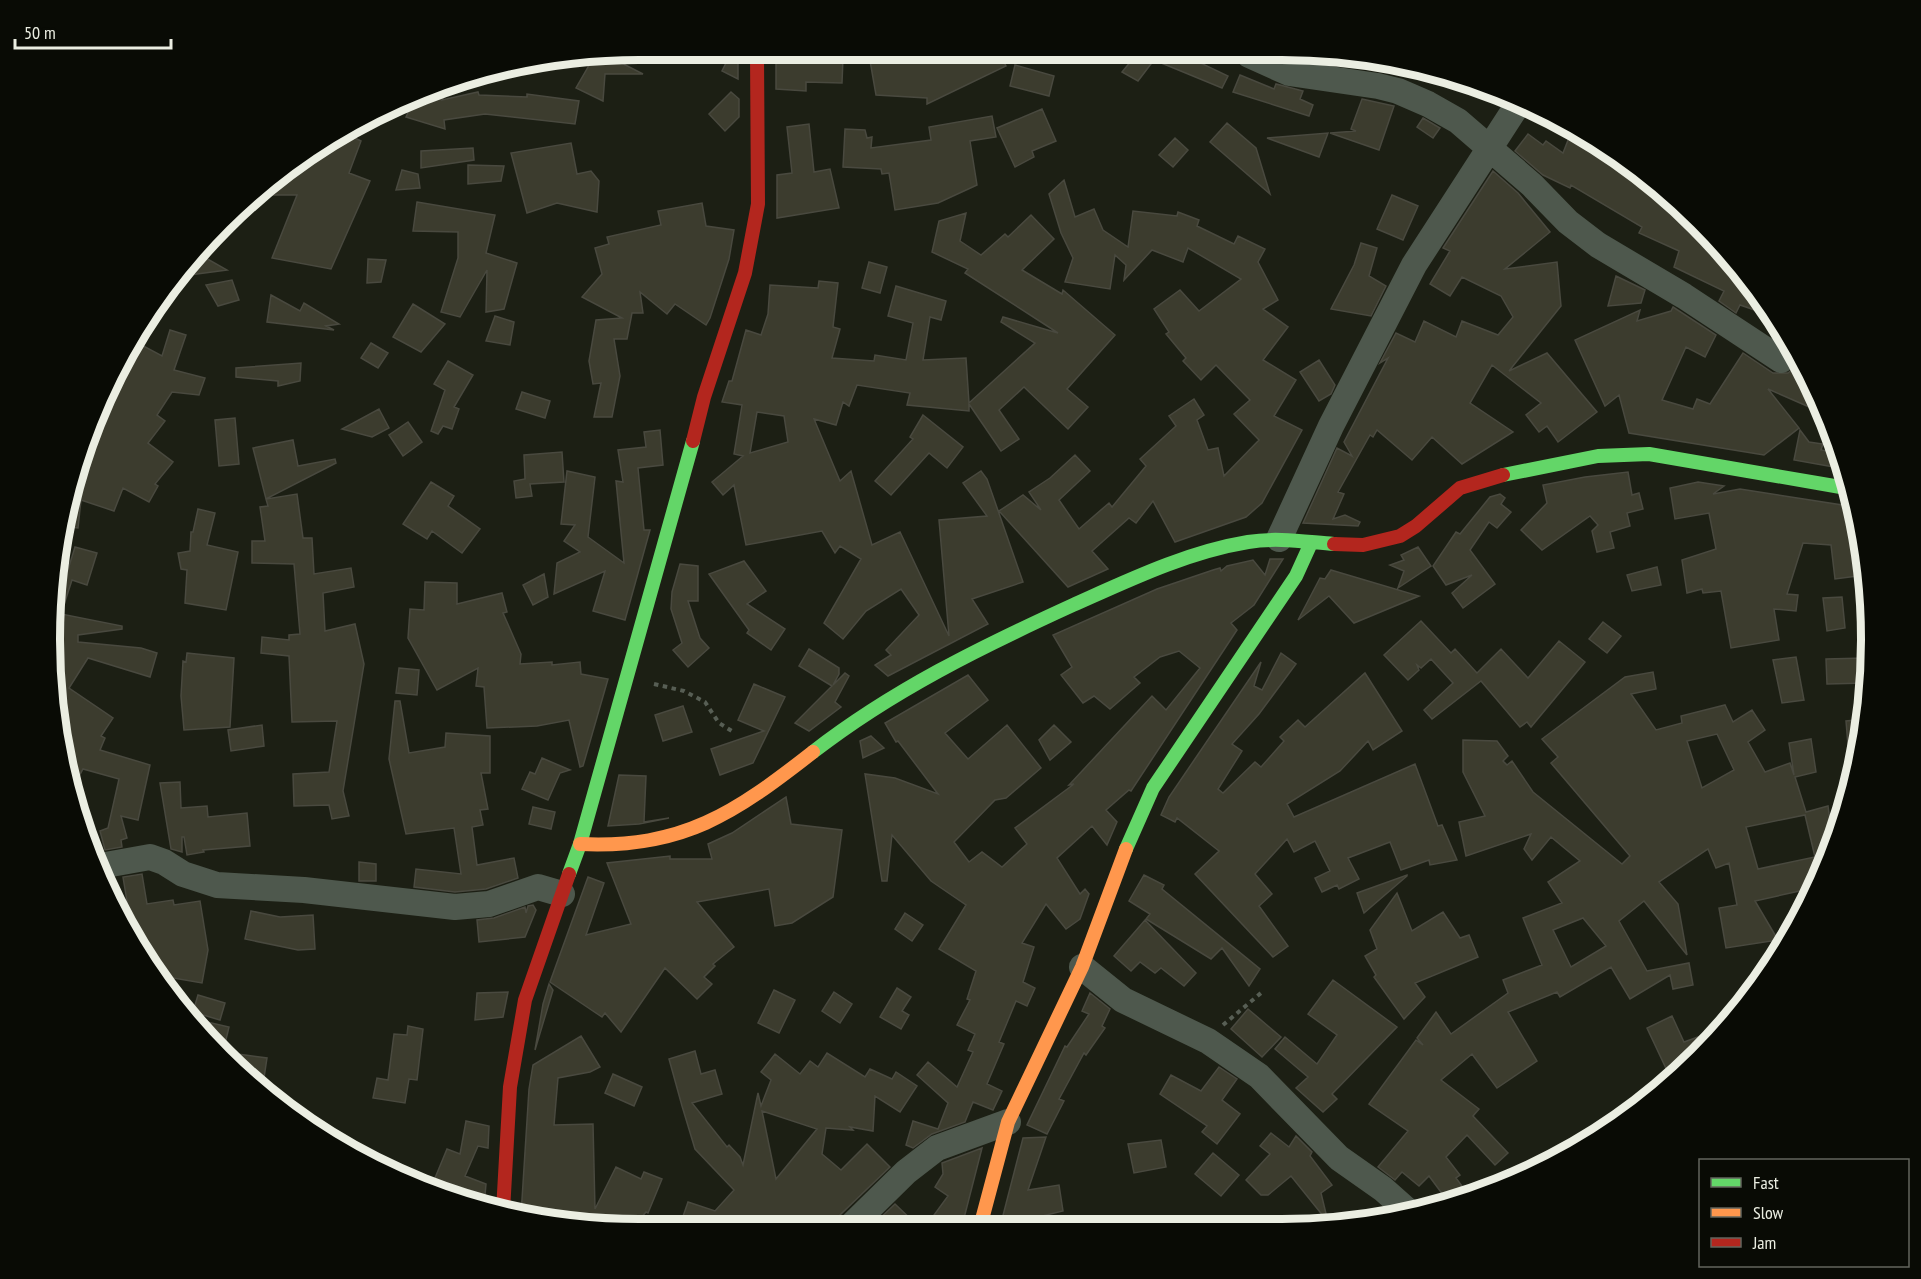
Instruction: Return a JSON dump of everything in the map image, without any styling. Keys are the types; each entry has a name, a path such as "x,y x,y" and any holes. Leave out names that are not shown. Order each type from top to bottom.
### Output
{"street":[{"path":"503,1202 510,1087 517,1037 534,968 580,843 683,483 704,397 745,273 758,204 758,60"},
{"path":"1260,60 1289,73 1398,91 1458,121 1532,185 1568,222 1598,244 1750,337 1781,360"},
{"path":"1279,539 1331,426 1414,266 1515,109"},
{"path":"580,843 595,845 668,837 699,828 769,785 873,708 963,656 1024,626 1147,573 1205,552 1250,542 1279,539 1311,543 1358,544 1400,536 1416,526 1443,499 1470,483 1552,464 1619,453 1649,454 1840,487"},
{"path":"982,1219 1008,1122 1082,967 1134,828 1154,788 1296,576 1311,543"},
{"path":"106,865 150,858 164,862 183,874 217,885 304,890 455,907 489,904 538,887 562,894"},
{"path":"1082,967 1123,1000 1208,1041 1260,1076 1339,1158 1383,1189 1402,1206"},
{"path":"858,1219 906,1172 936,1148 1008,1122"}],"path":[{"path":"630,664 654,684 684,691 705,702 719,723 735,733"},
{"path":"1208,1041 1243,1005 1261,993"}],"building":[{"path":"728,60 738,60 738,79 722,71"},
{"path":"776,60 843,60 842,83 806,82 806,91 776,89"},
{"path":"870,60 1003,60 1006,66 927,104 927,98 876,95"},
{"path":"1132,60 1154,60 1138,81 1122,72"},
{"path":"1154,60 1194,60 1228,76 1222,88"},
{"path":"617,61 643,74 605,74 603,101 576,88 591,62"},
{"path":"1015,65 1054,76 1049,96 1010,86"},
{"path":"1240,75 1274,89 1276,84 1303,91 1300,99 1313,105 1309,116 1233,92"},
{"path":"478,92 479,95 527,97 527,94 579,101 575,124 485,114 444,120 445,129 406,117 410,108 445,94 442,100"},
{"path":"731,92 739,99 739,117 725,131 709,114"},
{"path":"1362,99 1394,106 1379,150 1330,133 1356,131 1351,129"},
{"path":"1042,109 1056,141 1032,151 1034,157 1015,167 997,128"},
{"path":"992,116 996,137 970,141 977,185 938,203 895,210 889,173 882,174 881,169 843,167 845,129 865,130 867,138 872,137 871,148 931,140 929,127"},
{"path":"1423,118 1440,128 1433,138 1417,127"},
{"path":"1227,123 1256,148 1270,194 1210,142"},
{"path":"809,124 814,172 830,169 839,208 777,218 777,175 792,173 787,127"},
{"path":"1328,133 1319,157 1267,138"},
{"path":"1528,134 1543,145 1546,141 1563,153 1569,137 1603,158 1664,204 1717,257 1758,311 1740,305 1736,313 1719,301 1724,291 1674,267 1679,251 1639,233 1642,227 1571,185 1570,188 1543,175 1515,151"},
{"path":"350,138 361,141 349,173 370,181 331,269 272,258 297,195 268,195 318,158"},
{"path":"1175,138 1188,150 1173,167 1159,155"},
{"path":"571,143 577,174 591,171 599,181 597,212 557,203 527,213 511,153"},
{"path":"473,148 474,160 421,168 421,151"},
{"path":"468,165 504,166 501,181 468,184"},
{"path":"402,170 418,174 420,188 396,190"},
{"path":"1493,171 1518,193 1550,232 1505,269 1557,262 1561,306 1509,371 1547,353 1597,412 1558,442 1547,426 1539,432 1526,415 1541,403 1492,365 1470,403 1513,432 1462,464 1432,437 1412,460 1377,430 1373,437 1370,435 1338,492 1344,494 1333,519 1345,515 1360,522 1358,526 1303,523 1337,448 1352,456 1344,442 1388,358 1380,363 1396,333 1415,342 1424,321 1456,337 1462,321 1498,335 1513,317 1501,296 1462,277 1450,296 1430,284 1450,251 1443,248"},
{"path":"1064,180 1075,217 1094,209 1103,230 1128,247 1133,211 1177,216 1178,212 1199,220 1197,226 1234,244 1238,236 1265,249 1258,262 1278,300 1263,309 1288,327 1263,360 1296,380 1274,416 1302,430 1262,503 1246,517 1175,542 1153,501 1136,523 1129,518 1092,551 1108,569 1068,587 999,511 1023,495 1041,510 1029,492 1050,478 1075,455 1090,471 1059,500 1079,529 1109,503 1112,507 1146,466 1140,459 1176,426 1169,416 1194,399 1204,415 1197,420 1208,450 1218,448 1224,476 1259,440 1234,414 1250,400 1216,365 1201,380 1183,361 1186,358 1166,334 1169,332 1154,309 1180,290 1199,311 1241,279 1188,248 1183,262 1152,250 1124,280 1126,265 1115,255 1110,289 1065,282 1073,258 1061,233 1049,194"},
{"path":"1392,195 1418,206 1403,240 1377,229"},
{"path":"417,202 495,215 486,253 517,263 504,309 486,312 487,270 460,317 441,312 458,258 458,232 413,231"},
{"path":"702,203 706,226 734,230 729,259 710,318 706,325 675,304 667,314 640,292 643,313 632,313 627,339 614,339 620,376 612,417 594,417 601,383 593,384 589,361 596,320 622,318 582,297 602,274 595,248 609,244 607,237 661,225 658,211"},
{"path":"966,213 960,241 981,255 1005,234 1008,237 1031,215 1054,239 1022,270 1062,294 1063,290 1115,335 1067,389 1088,407 1068,429 1024,387 999,410 1019,439 1001,451 969,404 969,411 907,405 910,393 857,385 849,406 843,402 836,425 814,419 840,481 851,471 872,545 900,532 949,636 939,520 987,516 963,483 981,471 987,479 1023,582 972,599 988,624 888,676 875,665 891,655 886,650 919,615 901,589 866,611 843,639 824,623 861,559 840,546 835,553 822,531 746,545 734,485 723,495 712,482 743,456 734,454 742,405 722,402 729,381 732,381 746,330 761,335 768,314 770,285 818,288 819,281 838,283 833,327 840,329 832,358 874,361 875,355 906,360 913,323 888,316 896,286 946,301 941,320 930,317 923,360 966,358 969,403 1035,343 1001,322 1003,317 1058,333 965,273 968,269 932,252 939,221","holes":["757,412 784,416 788,442 750,453"]},
{"path":"1361,243 1377,248 1369,276 1386,286 1371,316 1331,309 1354,265"},
{"path":"204,257 227,270 190,275"},
{"path":"368,259 386,260 381,282 367,283"},
{"path":"869,262 887,267 880,293 862,288"},
{"path":"1616,276 1645,290 1641,303 1608,306"},
{"path":"232,280 239,300 218,306 206,285"},
{"path":"271,295 300,311 304,303 339,324 326,326 334,330 267,322"},
{"path":"413,304 445,324 421,352 393,337"},
{"path":"1673,307 1716,335 1705,357 1686,347 1662,400 1693,409 1697,399 1710,404 1743,353 1773,373 1788,373 1793,369 1813,408 1768,389 1799,428 1764,455 1629,433 1619,395 1605,406 1575,340 1640,310 1637,321 1671,311"},
{"path":"495,316 514,322 510,345 486,341"},
{"path":"170,330 186,335 174,370 205,378 199,395 172,392 157,415 165,421 148,443 173,462 155,484 158,486 149,502 123,488 114,511 81,500 78,528 71,527 91,453 120,383 141,345 162,356"},
{"path":"371,343 388,353 378,368 361,358"},
{"path":"1319,360 1335,385 1331,394 1319,401 1300,372"},
{"path":"448,361 473,375 454,407 459,409 452,429 443,426 438,434 431,431 445,390 434,384"},
{"path":"301,363 300,381 278,386 278,381 236,377 236,368"},
{"path":"522,392 550,401 545,418 516,409"},
{"path":"379,409 389,428 372,437 342,429"},
{"path":"923,415 963,447 947,468 929,453 891,495 875,481 913,439 910,437"},
{"path":"235,418 239,464 219,466 215,420"},
{"path":"408,422 422,442 403,456 389,435"},
{"path":"660,430 663,465 638,468 644,530 650,530 625,620 593,611 605,571 554,594 557,563 580,552 564,541 575,525 561,524 567,471 595,477 588,537 624,563 616,481 623,482 618,450 646,447 644,432"},
{"path":"1800,430 1809,442 1823,444 1821,450 1829,451 1834,467 1794,460"},
{"path":"293,440 298,466 335,459 336,463 266,499 253,448"},
{"path":"562,452 564,482 530,484 532,496 516,498 514,481 525,479 524,455"},
{"path":"1628,472 1632,495 1639,493 1643,509 1627,513 1630,526 1610,532 1614,548 1597,552 1592,531 1598,525 1590,516 1542,550 1521,530 1547,503 1543,485"},
{"path":"431,482 454,496 448,506 480,529 462,553 432,531 427,539 403,524"},
{"path":"1698,482 1724,486 1713,494 1740,489 1845,505 1857,576 1835,579 1831,545 1803,543 1787,594 1798,595 1796,611 1774,609 1779,640 1731,648 1721,591 1703,593 1702,589 1687,593 1682,560 1716,549 1709,513 1675,519 1670,488"},
{"path":"297,494 303,538 312,538 314,574 351,568 354,587 323,593 325,631 355,624 364,664 343,791 349,816 332,819 329,805 294,806 293,774 329,772 337,721 292,722 289,656 261,653 262,637 289,640 289,635 300,634 294,564 252,563 252,541 265,541 260,507 268,506 266,499"},
{"path":"1500,494 1505,498 1501,504 1511,512 1497,528 1489,522 1470,550 1495,584 1463,608 1452,593 1472,575 1446,585 1433,566 1456,532 1460,534 1490,497"},
{"path":"198,509 215,513 207,545 238,552 226,610 185,603 187,570 181,569 178,553 190,551 191,532 193,532"},
{"path":"75,547 97,553 87,585 72,580 61,614 122,626 122,629 78,635 78,642 141,648 157,653 150,677 88,658 69,688 113,718 101,736 105,738 100,750 150,765 138,820 121,816 127,838 121,840 122,847 105,850 100,831 108,828 119,779 83,769 78,779 71,753 61,677 60,640 61,602 64,576 66,576"},
{"path":"1418,547 1431,566 1398,588 1404,571 1390,565 1404,560 1401,555"},
{"path":"1270,559 1283,559 1254,605 1231,623 1237,630 1131,791 1129,790 1106,810 1117,822 1107,845 1092,826 1057,858 1080,894 1085,889 1089,894 1080,919 1066,929 1046,904 1022,943 1034,947 1023,982 1035,988 1027,1006 1016,1001 999,1042 1004,1044 987,1084 1002,1091 993,1110 973,1102 965,1122 932,1134 913,1148 906,1145 913,1121 938,1129 948,1103 917,1075 928,1062 957,1087 973,1052 968,1050 975,1034 957,1025 970,1000 967,999 976,971 939,949 966,905 931,881 892,835 887,881 882,881 865,774 895,778 938,794 898,741 896,742 885,723 968,675 988,700 945,733 968,759 1007,725 1041,768 1006,798 995,800 954,842 969,862 982,852 1002,867 1027,844 1015,828 1074,784 1069,785 1152,696 1166,710 1200,668 1179,651 1160,657 1134,677 1140,683 1110,709 1094,696 1083,703 1061,675 1072,667 1053,635 1157,589 1220,568 1221,571 1227,566 1253,560 1265,575"},
{"path":"744,561 766,591 747,604 785,629 771,650 747,633 749,630 709,574"},
{"path":"680,564 698,566 698,601 688,601 700,638 709,648 688,667 673,650 682,643 671,609 672,592"},
{"path":"1657,567 1661,585 1632,591 1627,575"},
{"path":"1331,570 1419,596 1354,623 1329,596 1298,620 1320,578 1325,579"},
{"path":"544,574 548,597 533,605 523,585"},
{"path":"425,582 457,583 457,604 502,593 507,612 503,613 521,654 520,664 552,662 552,665 580,662 581,674 608,679 583,766 580,767 569,720 537,726 487,728 484,687 476,686 478,668 437,690 408,638 410,609 424,610"},
{"path":"1842,597 1845,628 1827,631 1823,598"},
{"path":"1421,621 1451,653 1455,649 1477,673 1501,649 1528,678 1559,641 1585,662 1531,727 1527,722 1520,727 1481,681 1432,719 1424,710 1453,683 1431,659 1421,668 1417,665 1419,670 1408,680 1384,655"},
{"path":"1603,622 1621,636 1607,653 1589,639"},
{"path":"809,649 839,668 839,674 833,685 845,673 849,676 835,702 841,707 809,731 795,723 832,686 799,666"},
{"path":"187,653 234,658 230,727 184,730 181,696 183,661 186,662"},
{"path":"1281,653 1296,664 1259,714 1232,744 1242,751 1218,789 1223,793 1255,762 1261,767 1284,741 1280,737 1298,720 1305,727 1365,673 1402,731 1373,750 1368,741 1340,771 1287,804 1294,817 1415,764 1438,826 1442,825 1457,860 1430,865 1429,860 1401,870 1390,842 1348,858 1359,879 1339,889 1337,885 1322,892 1315,878 1330,871 1315,841 1294,852 1287,839 1255,874 1272,894 1259,906 1288,946 1273,957 1195,874 1219,851 1177,818 1175,822 1161,815 1169,797 1261,662 1254,686 1262,690"},
{"path":"1796,657 1804,700 1782,703 1773,660"},
{"path":"1861,658 1859,683 1827,684 1826,659"},
{"path":"399,668 419,670 417,695 396,693"},
{"path":"1653,672 1656,689 1631,694 1656,730 1682,723 1681,716 1725,705 1733,722 1752,710 1765,730 1748,742 1765,772 1790,763 1794,775 1789,743 1811,739 1816,772 1795,777 1806,812 1828,806 1830,825 1804,890 1755,901 1777,938 1776,940 1726,948 1719,908 1737,905 1729,863 1716,868 1708,849 1659,882 1678,904 1687,955 1644,901 1619,921 1647,971 1689,963 1693,985 1673,989 1670,975 1630,999 1611,967 1560,997 1557,992 1508,1012 1537,1061 1497,1088 1472,1054 1441,1080 1479,1109 1473,1116 1508,1153 1495,1165 1467,1135 1446,1157 1460,1175 1456,1178 1462,1186 1455,1192 1443,1195 1429,1176 1419,1186 1402,1172 1395,1180 1378,1167 1408,1131 1369,1104 1416,1040 1423,1045 1417,1038 1436,1012 1451,1034 1508,993 1503,980 1542,965 1523,918 1562,903 1548,882 1580,861 1551,837 1532,860 1524,849 1531,834 1466,856 1459,822 1485,816 1463,772 1463,740 1497,741 1508,756 1503,761 1507,765 1512,761 1533,792 1622,864 1630,856 1551,763 1558,757 1542,739 1625,677","holes":["1717,734 1734,770 1702,788 1687,741","1805,815 1815,857 1758,869 1746,827","1583,918 1606,946 1571,967 1553,930"]},
{"path":"754,684 785,697 753,763 720,775 711,749 764,731 738,720"},
{"path":"395,701 400,701 409,753 445,747 446,733 490,736 490,773 481,773 488,809 480,810 483,825 472,827 477,865 514,858 518,878 486,889 455,892 414,887 416,869 461,874 454,828 406,834 389,759"},
{"path":"683,706 692,732 663,741 655,715"},
{"path":"1855,720 1849,757 1846,721"},
{"path":"262,725 264,746 231,751 228,730"},
{"path":"1054,725 1071,742 1050,760 1039,740"},
{"path":"871,736 884,748 863,758 860,741"},
{"path":"542,758 570,770 560,773 548,800 522,789 530,772 535,774"},
{"path":"619,775 646,776 644,822 669,818 639,824 608,826"},
{"path":"180,782 181,808 207,806 208,817 247,813 250,846 203,850 204,852 187,855 184,837 182,837 182,852 171,849 160,783"},
{"path":"786,797 791,824 842,830 833,897 792,923 775,926 769,889 697,902 734,947 713,964 715,966 704,977 712,984 697,999 665,968 621,1032 605,1013 602,1017 550,982 588,877 604,883 586,935 631,924 607,863 670,856 670,859 712,859 708,844 732,833"},
{"path":"533,807 555,812 551,829 529,824"},
{"path":"359,862 376,864 376,881 359,881"},
{"path":"142,874 147,904 173,900 174,905 200,901 208,950 202,983 170,977 129,912 123,877"},
{"path":"1144,875 1164,885 1162,889 1260,969 1249,986 1222,948 1211,959 1146,919 1150,914 1129,901"},
{"path":"1407,876 1364,913 1357,893"},
{"path":"1397,893 1412,931 1443,912 1460,938 1469,935 1478,957 1415,983 1425,997 1404,1019 1374,977 1376,975 1365,956 1377,949 1370,930"},
{"path":"533,905 536,910 525,937 479,942 477,920 494,918 525,907 526,913 528,906"},
{"path":"251,911 280,917 313,915 315,949 298,950 245,939"},
{"path":"905,913 923,925 912,941 895,929"},
{"path":"1145,920 1196,973 1184,986 1161,968 1155,973 1140,962 1131,971 1114,956"},
{"path":"1333,980 1397,1027 1332,1094 1337,1099 1323,1112 1296,1088 1308,1077 1275,1049 1285,1037 1317,1064 1337,1035 1308,1014"},
{"path":"549,984 553,990 535,1050 543,1004"},
{"path":"897,988 911,997 902,1011 909,1015 901,1029 880,1017"},
{"path":"774,990 795,1000 779,1033 758,1023"},
{"path":"508,992 503,1017 475,1020 477,993"},
{"path":"834,992 852,1004 840,1023 822,1011"},
{"path":"1090,993 1110,1009 1102,1026 1105,1028 1086,1055 1084,1053 1059,1099 1064,1101 1047,1134 1027,1125 1065,1046 1067,1047 1089,1014 1082,1011"},
{"path":"198,995 225,1003 220,1020 197,1013 194,1009"},
{"path":"1248,1009 1281,1037 1262,1057 1231,1029"},
{"path":"1672,1016 1684,1042 1705,1035 1668,1072 1647,1028"},
{"path":"203,1021 229,1027 225,1044"},
{"path":"408,1026 423,1029 417,1080 409,1079 405,1103 373,1098 377,1078 388,1080 394,1034 407,1035"},
{"path":"581,1036 600,1067 590,1072 558,1078 554,1125 593,1124 595,1209 616,1167 641,1179 644,1172 662,1179 648,1213 646,1212 640,1219 602,1218 522,1207 529,1089 533,1065"},
{"path":"695,1051 701,1074 715,1070 722,1094 692,1103 727,1147 729,1145 740,1157 743,1165 758,1093 761,1106 771,1080 761,1072 775,1054 800,1074 810,1061 818,1067 827,1053 865,1077 870,1069 892,1079 896,1072 917,1086 900,1112 875,1096 873,1131 850,1127 853,1130 826,1128 822,1154 841,1170 867,1144 890,1167 839,1219 682,1219 688,1202 715,1211 734,1190 695,1149 669,1059","holes":["762,1111 817,1129 776,1179"]},
{"path":"235,1054 267,1058 264,1080"},
{"path":"1219,1067 1237,1079 1222,1100 1240,1114 1217,1144 1202,1132 1207,1126 1160,1094 1171,1075 1201,1091"},
{"path":"613,1074 642,1087 634,1106 605,1093"},
{"path":"466,1121 489,1126 488,1148 478,1146 465,1176 486,1184 485,1197 434,1181 447,1149 460,1154"},
{"path":"1271,1133 1289,1147 1296,1136 1312,1152 1310,1156 1332,1185 1321,1193 1327,1217 1324,1217 1291,1176 1268,1195 1261,1195 1246,1180 1270,1154 1260,1146"},
{"path":"1046,1137 1028,1190 1059,1185 1063,1211 1042,1216 1043,1219 1002,1219 1023,1138"},
{"path":"1161,1140 1166,1167 1134,1173 1128,1144"},
{"path":"982,1148 964,1219 931,1219 948,1196 935,1187 943,1174 942,1163"},
{"path":"1213,1153 1239,1175 1221,1196 1195,1174"},
{"path":"895,1204 911,1219 879,1219"}],"traffic: fast":[{"path":"569,874 580,844 693,441"},
{"path":"1503,475 1598,456 1649,454 1840,487"},
{"path":"813,752 874,709 938,671 1039,621 1159,568 1203,553 1248,542 1281,540 1334,544"},
{"path":"1126,849 1153,788 1296,576 1311,543"}],"traffic: slow":[{"path":"580,844 616,844 649,840 706,823 758,793 813,752"},
{"path":"982,1219 1008,1122 1082,967 1126,849"}],"traffic: jam":[{"path":"693,441 704,397 745,273 758,204 757,60"},
{"path":"1334,544 1363,545 1400,536 1416,526 1460,488 1503,475"},
{"path":"503,1202 510,1087 525,1000 569,874"}]}
